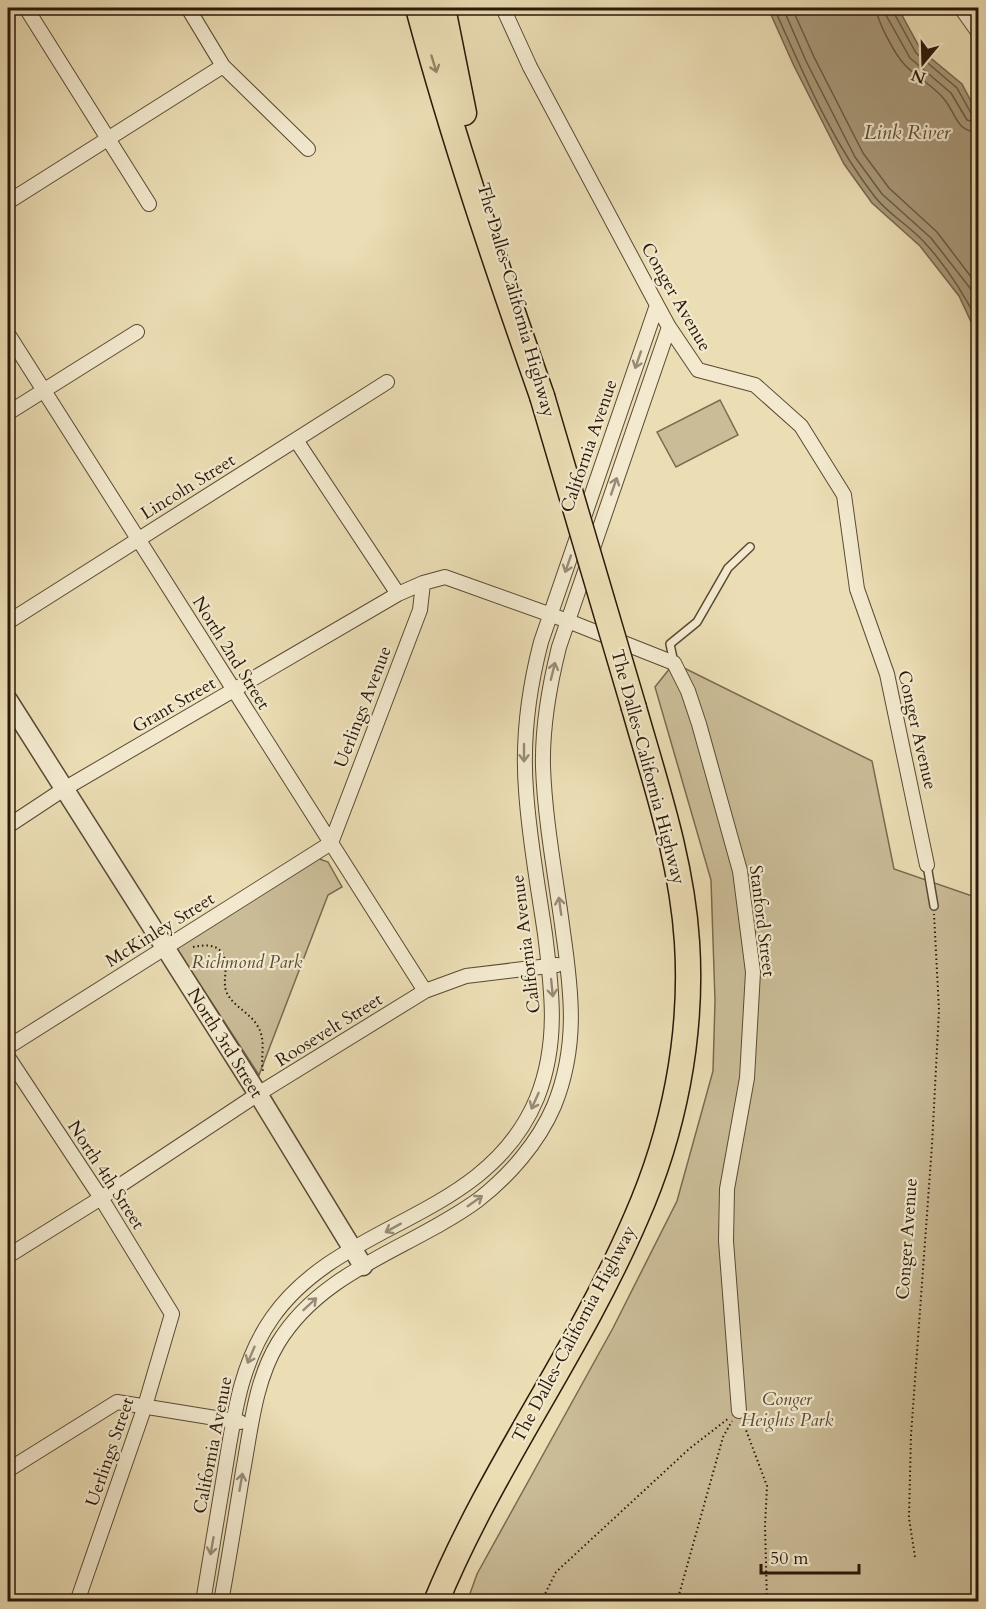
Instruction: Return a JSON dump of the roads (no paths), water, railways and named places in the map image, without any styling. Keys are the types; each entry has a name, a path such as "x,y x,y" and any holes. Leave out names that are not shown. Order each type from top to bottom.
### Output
{"highway":[{"path":"418,8 500,276 542,396"},
{"name":"The Dalles-California Highway","path":"436,1602 481,1505 621,1250 649,1187 670,1119 683,1052 687,1013 687,941 674,856 634,708 542,396 462,108 443,8"}],"street":[{"path":"26,8 149,204"},
{"path":"188,8 223,66 308,149"},
{"name":"Conger Avenue","path":"503,8 530,67 657,305 698,370 755,385 801,426 844,495 857,589 887,674 927,865"},
{"path":"961,8 978,32"},
{"path":"8,201 223,66"},
{"name":"California Avenue","path":"202,1602 238,1396 250,1356 274,1315 311,1277 465,1186 492,1162 518,1131 536,1100 548,1064 553,1024 549,966 526,794 524,745 529,693 550,615 657,305"},
{"name":"California Avenue","path":"221,1602 256,1401 268,1363 289,1326 322,1292 476,1201 506,1175 534,1141 553,1108 566,1068 572,1025 572,1004 545,792 543,746 547,696 568,621 669,327"},
{"path":"8,413 137,332"},
{"name":"North 2nd Street","path":"8,334 425,992"},
{"name":"Lincoln Street","path":"8,622 387,382"},
{"path":"296,440 398,594"},
{"name":"Grant Street","path":"8,826 64,789 398,594 423,583 445,577 568,621 674,663"},
{"name":"Uerlings Avenue","path":"331,843 420,610 423,583"},
{"name":"Stanford Street","path":"674,663 688,691 699,724 740,871 753,972 747,1078 727,1188 726,1240 739,1411"},
{"name":"North 3rd Street","path":"8,700 168,953 264,1091 363,1266"},
{"name":"McKinley Street","path":"8,1047 168,953 331,843"},
{"name":"Roosevelt Street","path":"8,1256 264,1091 425,992 466,976 568,964"},
{"name":"North 4th Street","path":"8,1057 172,1314"},
{"name":"Uerlings Street","path":"77,1602 145,1406 172,1314"},
{"path":"8,1470 117,1402 251,1423"}],"lane":[{"path":"674,663 670,644 697,622 728,568 750,547"},
{"name":"Conger Avenue","path":"927,865 934,906"}],"water":[{"name":"Link River","path":"768,8 898,8 921,50 962,84 978,115 978,337 959,296 920,246 872,203 844,164 794,66"}],"park label":[{"name":"Richmond Park","path":"247,962"},
{"name":"Conger Heights Park","path":"787,1409"}]}
